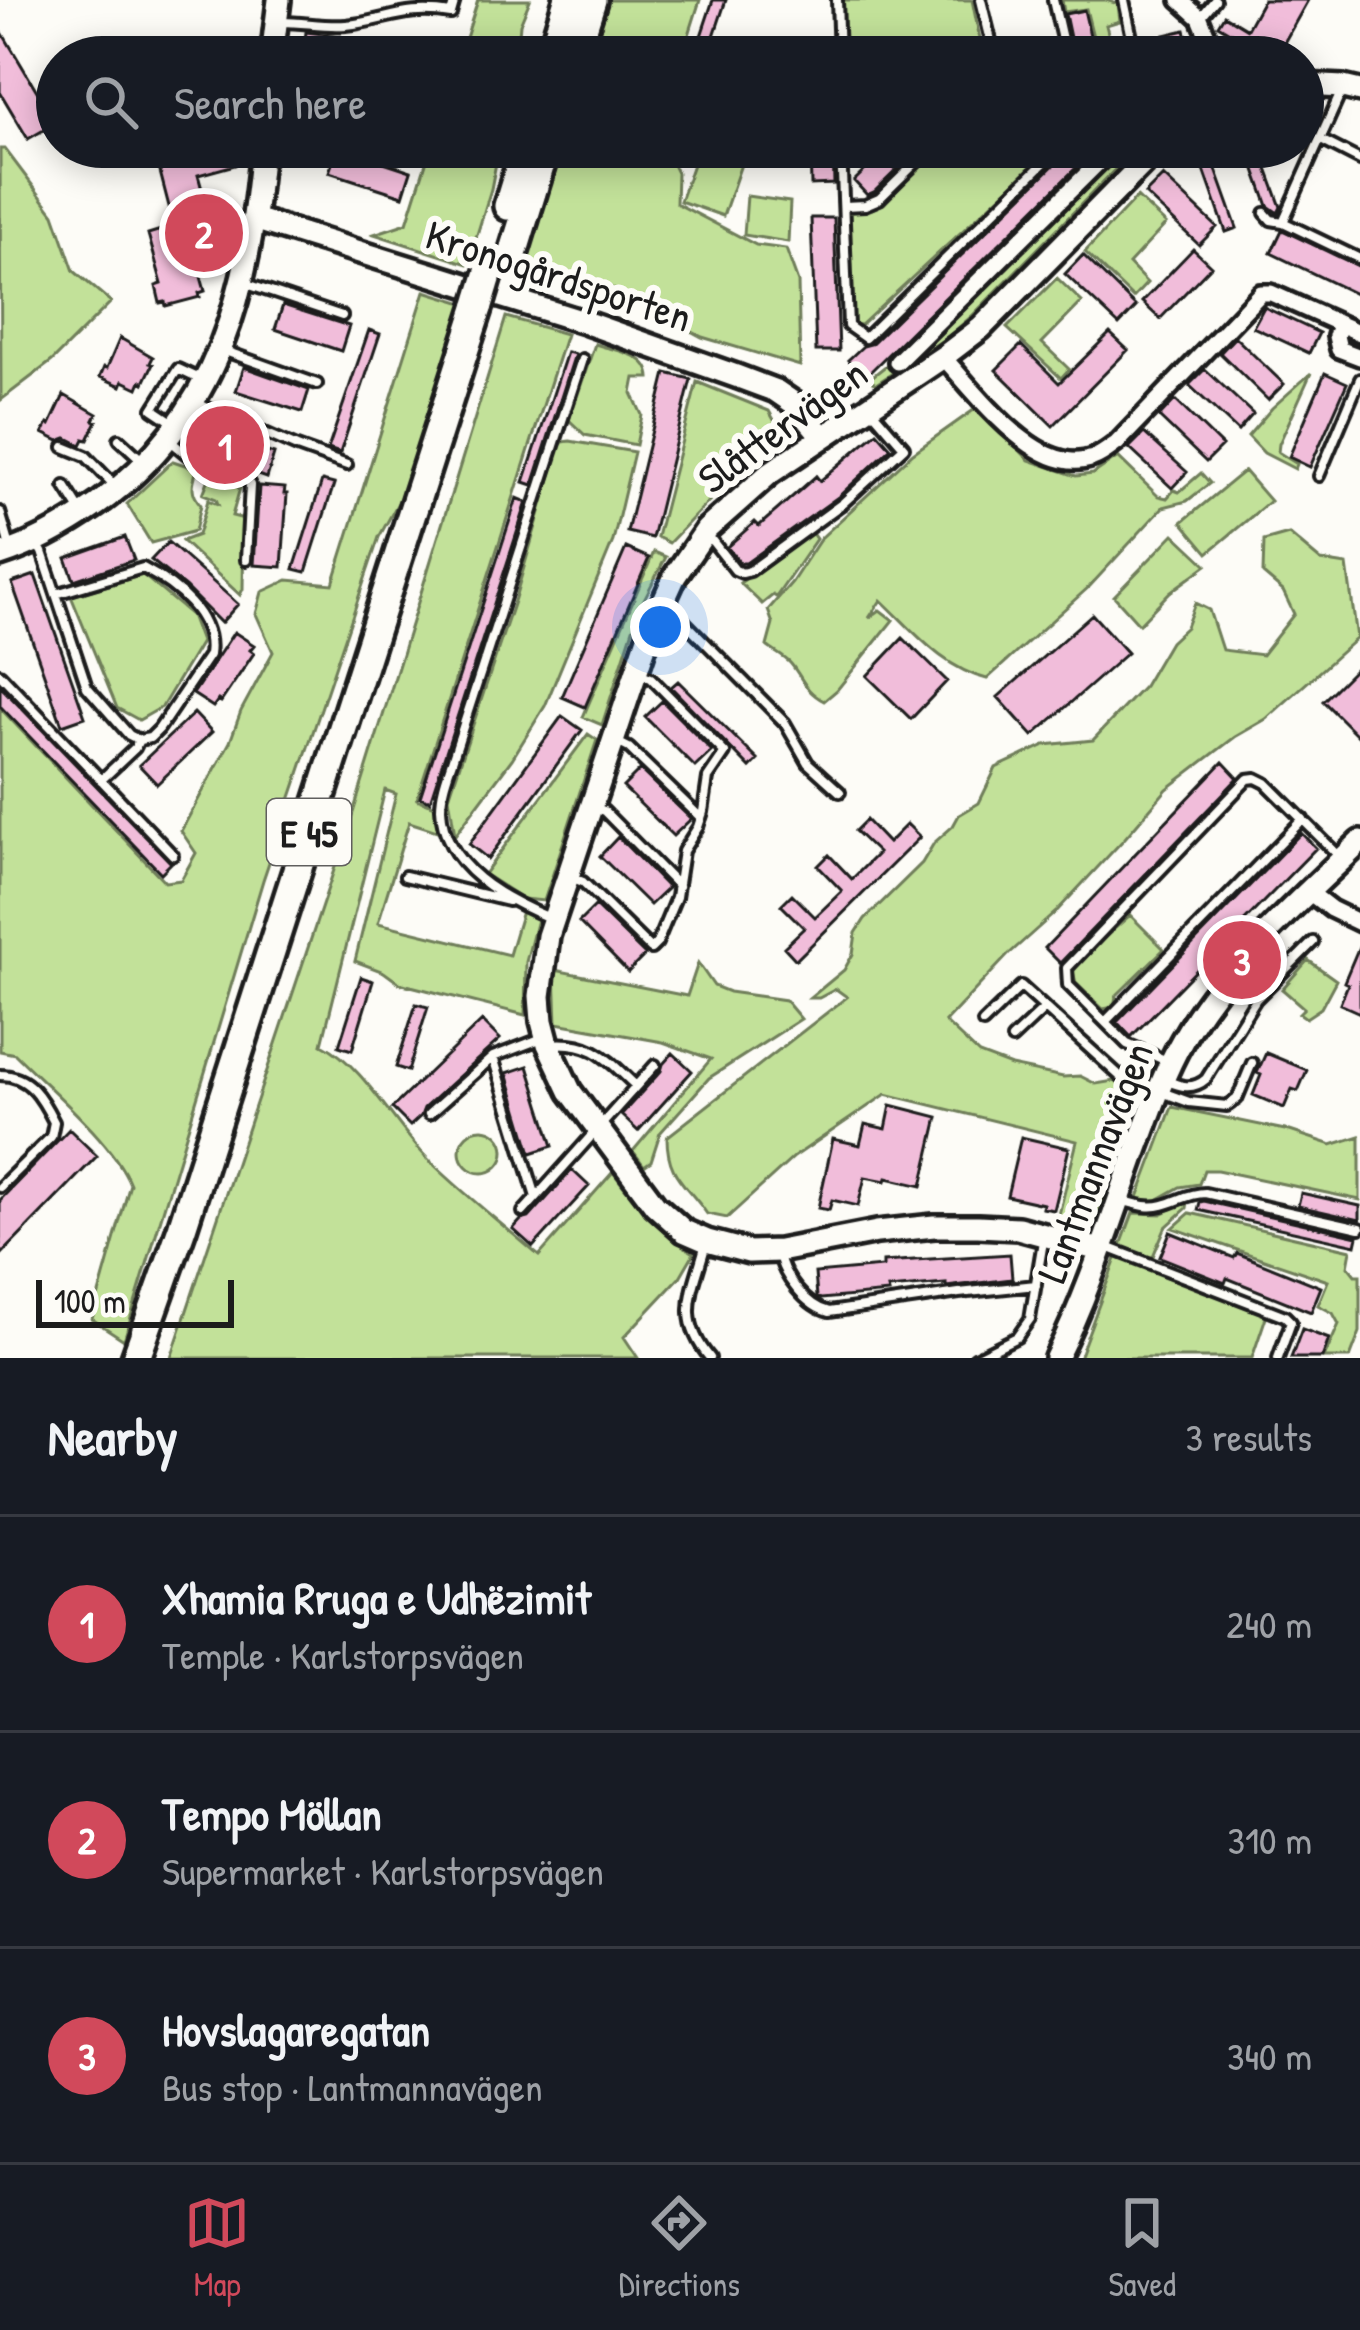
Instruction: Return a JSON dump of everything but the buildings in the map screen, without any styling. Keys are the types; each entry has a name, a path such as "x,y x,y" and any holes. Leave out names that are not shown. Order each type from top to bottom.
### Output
{"highway":[{"path":"557,36 568,0"},
{"path":"581,36 592,0"},
{"name":"E 45","path":"154,1358 212,1190 487,307 521,168"},
{"name":"E 45","path":"497,274 538,168"},
{"name":"E 45","path":"136,1358 487,307"}],"street":[{"path":"1180,0 1200,18 1207,36"},
{"path":"6,553 36,542 118,489 146,464 200,392 242,283 260,168"},
{"path":"897,362 1093,168"},
{"name":"Slåttervägen","path":"1101,1248 1018,1228 934,1226 749,1252 684,1231 656,1205 570,1091 547,1040 541,995 548,936 660,604 705,532 753,487 822,436 981,328 1139,168"},
{"name":"Kronogårdsporten","path":"254,219 587,323 776,391 796,404 822,436"},
{"path":"943,357 1035,450 1076,461 1092,459 1118,443 1261,293 1271,292 1360,333"},
{"path":"1340,325 1339,349 1360,357"},
{"name":"Lantmannavägen","path":"1056,1358 1074,1323 1162,1082 1202,1008 1360,842"},
{"path":"1309,892 1360,922"}],"lane":[{"path":"277,11 349,25 409,11 451,14 455,0"},
{"path":"837,0 838,36"},
{"path":"981,0 990,36"},
{"path":"1053,0 1061,36"},
{"path":"1124,0 1132,36"},
{"path":"1200,18 1215,0"},
{"path":"1324,135 1352,89"},
{"path":"1324,142 1360,160"},
{"path":"843,168 848,326 865,338 1039,168"},
{"path":"844,206 879,199 911,168"},
{"path":"1283,222 1308,168"},
{"path":"1265,213 1271,220 1360,259"},
{"path":"242,283 343,316"},
{"path":"220,350 317,384"},
{"path":"554,919 510,901 460,861 448,839 441,806 582,359"},
{"path":"246,560 250,485 246,478 196,462 152,409 178,369 200,392 297,447 347,465"},
{"path":"1319,476 1360,379"},
{"path":"705,532 742,573 843,503 904,447 869,406"},
{"path":"119,439 146,464"},
{"path":"64,447 86,456 118,489"},
{"path":"65,486 83,514"},
{"path":"0,512 6,553"},
{"path":"36,542 86,687 129,736 150,738 168,720 209,656 203,617 143,568 56,594"},
{"path":"660,604 675,612 785,723 808,764 840,792"},
{"path":"568,876 583,881 651,950 657,944 679,887 683,850 701,818 708,778 725,753 651,678 637,672"},
{"path":"0,674 173,855"},
{"path":"101,780 139,740"},
{"path":"614,740 701,818"},
{"path":"1252,1064 1237,1100 1227,1106 1189,1102 1162,1082 1068,985 1067,968 1248,779 1265,783 1342,860"},
{"path":"591,806 604,812 679,887"},
{"path":"1105,1022 1303,819"},
{"path":"405,876 510,901"},
{"path":"983,1023 1021,986 1121,1077 1198,1086 1256,999 1313,942"},
{"path":"1012,1039 1045,1008"},
{"path":"429,1114 493,1057 547,1040 590,1048 636,1086"},
{"path":"493,1057 536,1197"},
{"path":"523,1212 655,1065"},
{"path":"0,1075 24,1080 54,1122 51,1137 0,1187"},
{"path":"1119,1200 1162,1206 1205,1193 1360,1228"},
{"path":"975,1358 1017,1337 1030,1319 1044,1235"},
{"path":"707,1241 688,1318 694,1338 710,1358"},
{"path":"1101,1248 1285,1316 1290,1329 1278,1358"},
{"path":"778,1251 780,1263 808,1302 821,1311 1036,1285"}],"green space":[{"path":"478,0 530,0 519,36 467,36"},
{"path":"607,0 700,0 689,36 596,36"},
{"path":"842,0 972,0 979,36 843,36"},
{"path":"1062,0 1106,0 1118,4 1120,21 1106,25 1109,36 1093,36 1086,9 1064,12"},
{"path":"0,149 5,149 54,214 74,271 111,302 52,361 1,400"},
{"path":"424,168 495,168 468,264 374,234 407,223"},
{"path":"553,168 675,168 676,203 756,245 786,249 798,282 800,366 702,337 593,278 552,280 544,285 522,266"},
{"path":"692,168 740,168 723,216 680,201"},
{"path":"918,168 1030,168 861,325 852,324 847,211 884,204"},
{"path":"1100,168 1116,168 949,336 876,384 869,379 949,316"},
{"path":"747,196 790,202 788,242 744,235"},
{"path":"1137,197 1166,224 1129,264 1147,283 1133,298 1085,252"},
{"path":"1057,278 1082,302 1042,343 1069,369 1061,378 1007,328"},
{"path":"425,291 464,303 409,483 379,537 263,880 124,1340 92,1319 130,1184 110,1151 79,1116 15,1054 0,1051 0,708 165,882 181,880 196,853 181,831 273,652 256,614 262,592 288,580 333,584"},
{"path":"506,317 566,334 417,799 438,807 440,832 409,822 378,923 509,955 522,911 537,919 526,962 525,1015 399,983 355,961 396,794 385,790 322,1044 366,1082 431,1162 539,1256 613,1172 650,1217 694,1253 680,1277 624,1337 638,1358 171,1358 353,813"},
{"path":"595,344 630,354 648,370 650,378 635,378 632,393 642,415 636,445 585,435 569,420"},
{"path":"1311,373 1279,444 1278,452 1297,464 1295,469 1264,453 1248,436"},
{"path":"697,382 769,411 778,427 774,440 669,543 657,537"},
{"path":"978,407 1029,460 1076,476 1093,474 1118,457 1158,496 1167,498 1174,490 1179,492 1201,473 1210,483 1187,501 1163,507 1090,586 987,679 942,657 881,600 869,618 880,610 893,620 824,701 808,689 789,661 767,646 773,624 768,610 821,538 913,453"},
{"path":"570,441 634,452 613,541 545,706 455,835 449,797 559,447"},
{"path":"173,461 197,469 193,488 201,505 195,531 151,543 127,504"},
{"path":"1244,471 1270,501 1208,553 1182,522"},
{"path":"210,476 240,488 232,516 244,519 240,595 182,541 198,535 208,500 218,504 203,494"},
{"path":"811,532 816,539 776,597 762,604 740,583"},
{"path":"1174,534 1207,565 1170,592 1139,624 1114,596"},
{"path":"1289,534 1321,561 1347,565 1357,638 1266,719 1167,789 1057,911 945,1022 979,1054 1011,1066 1080,1076 1096,1084 1114,1081 1140,1095 1095,1218 1081,1225 1057,1223 1077,1141 886,1094 794,1157 727,1218 707,1214 674,1171 667,1137 847,997 836,989 810,998 844,970 865,919 922,863 959,815 979,803 996,768 1045,745 1093,740 1144,686 1170,642 1186,627 1195,603 1209,610 1222,650 1262,655 1294,614 1283,591 1263,574 1264,541"},
{"path":"654,552 666,557 640,607 602,725 583,717"},
{"path":"143,575 191,615 201,642 162,707 139,720 117,708 71,596"},
{"path":"588,734 597,740 544,901 523,899 484,874"},
{"path":"1130,915 1164,949 1116,996 1114,1007 1103,1009 1076,983 1073,971"},
{"path":"1308,960 1336,980 1321,1008 1306,1018 1299,1013 1304,1008 1282,989"},
{"path":"698,963 714,986 785,1000 801,1019 709,1078 660,1133 651,1161 644,1166 633,1151 711,1059 663,1042 557,1023 555,970 687,996"},
{"path":"1172,1107 1290,1131 1332,1145 1360,1136 1360,1200 1204,1170 1199,1184 1180,1187 1155,1201 1137,1200"},
{"path":"482,1129 498,1135 504,1151 498,1167 482,1173 466,1167 460,1151 466,1135"},
{"path":"1188,1201 1187,1208 1165,1228 1148,1268 1267,1314 1252,1358 1079,1358 1133,1213 1161,1214"},
{"path":"1190,1213 1351,1250 1348,1266 1360,1275 1360,1332 1350,1358 1324,1358 1339,1324 1333,1313 1318,1305 1328,1281 1173,1228"}],"place":[{"name":"Tempo Möllan","path":"204,233"},
{"name":"Xhamia Rruga e Udhëzimit","path":"225,445"},
{"name":"Hovslagaregatan","path":"1242,960"}]}
